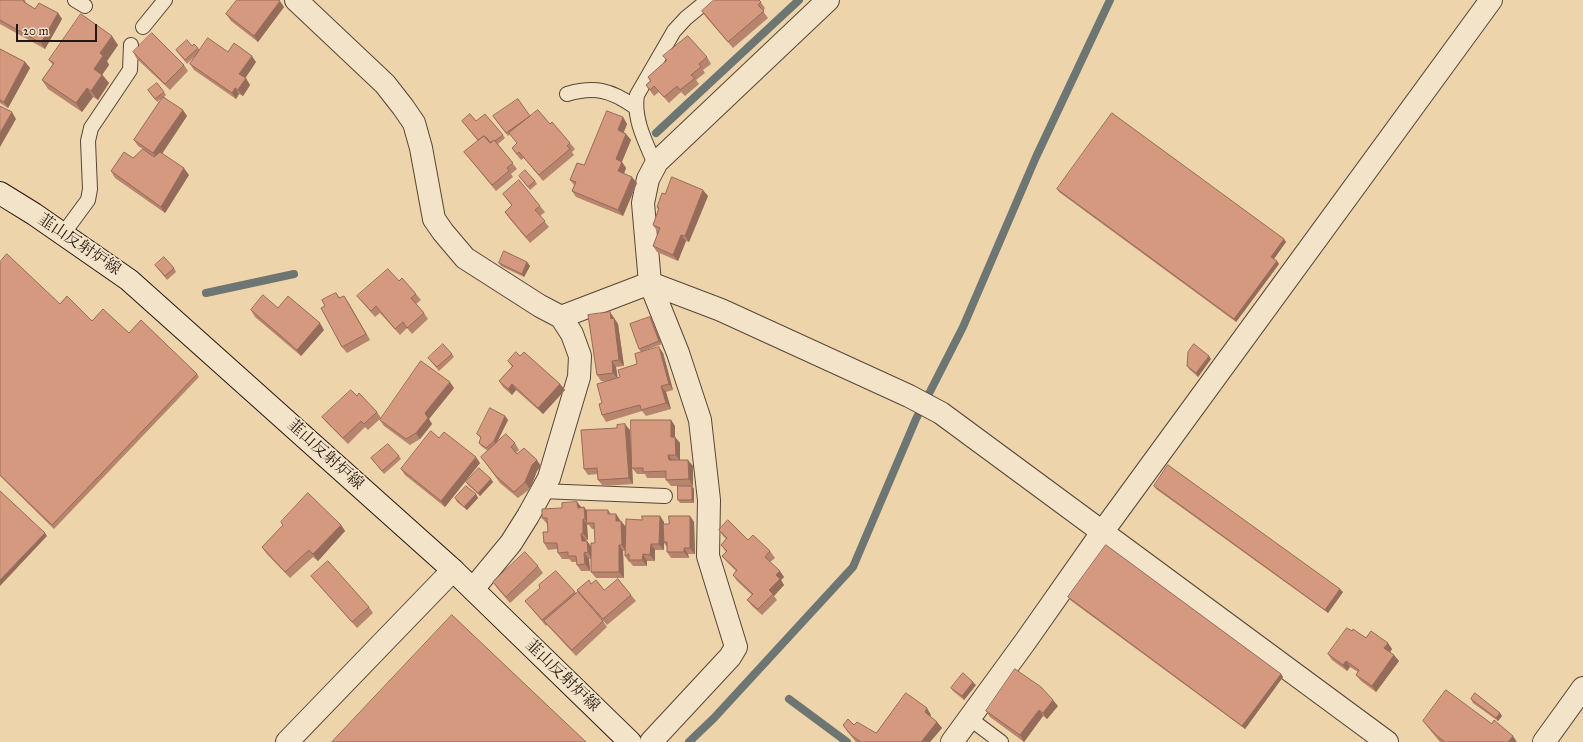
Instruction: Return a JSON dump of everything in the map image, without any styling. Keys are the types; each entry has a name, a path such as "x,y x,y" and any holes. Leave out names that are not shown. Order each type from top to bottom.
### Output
{"street":[{"path":"296,0 385,84 414,123 421,148 434,219 443,232 465,258 540,306 561,317 572,334 580,356 580,377 549,478 511,543 473,589"},
{"path":"650,742 730,656 736,647 708,556 709,500 700,420 678,353 650,283 643,203 648,179 655,164 828,0"},
{"path":"952,742 1103,532 1491,0"},
{"name":"韮山反射炉線","path":"0,193 129,280 453,570 630,742"},
{"path":"561,317 650,283 721,310 908,396 941,413 1387,742"},
{"path":"287,742 453,570"},
{"path":"1544,742 1583,688"}],"lane":[{"path":"143,27 165,0"},
{"path":"655,164 642,131 635,107 637,95 674,31 686,18 708,0"},
{"path":"62,234 88,200 90,189 88,141 91,128 130,70 131,45"},
{"path":"567,94 584,89 602,91 622,98 635,107"},
{"path":"541,491 665,496"},
{"path":"969,718 1001,742"}],"building":[{"path":"0,0 23,0 35,9 39,3 58,13 41,43 0,20"},
{"path":"237,0 280,1 254,36 226,14"},
{"path":"714,0 759,0 761,2 758,5 764,11 728,42 702,11"},
{"path":"81,14 112,36 100,53 103,56 94,69 102,75 91,91 87,88 76,103 42,80 54,63 49,60"},
{"path":"152,33 184,65 165,84 133,52"},
{"path":"688,36 707,57 699,64 701,67 691,75 695,78 680,90 677,86 664,97 654,86 650,90 646,85 651,81 648,77 667,60 663,56"},
{"path":"208,38 228,52 234,43 252,56 239,74 246,78 238,90 235,88 232,93 190,64"},
{"path":"187,40 192,46 194,44 198,48 185,60 176,50"},
{"path":"0,49 25,62 4,102 0,100"},
{"path":"157,83 164,92 155,99 148,90"},
{"path":"163,97 183,110 153,153 134,140"},
{"path":"518,99 530,116 506,133 493,116"},
{"path":"0,106 12,112 0,133"},
{"path":"538,110 550,124 552,122 570,143 567,146 570,149 539,175 519,152 517,154 512,148 517,143 509,133"},
{"path":"607,111 623,117 618,130 626,134 616,159 622,162 618,171 632,177 618,210 572,191 576,182 570,180 577,163 584,165"},
{"path":"1112,113 1284,239 1271,257 1277,261 1234,319 1057,189"},
{"path":"470,114 476,121 485,114 503,135 491,143 484,136 478,140 462,121"},
{"path":"484,136 490,143 494,140 513,163 507,168 509,171 492,185 464,152"},
{"path":"143,149 154,157 160,152 184,168 161,207 111,171 124,152 133,158"},
{"path":"525,170 535,181 528,187 519,176"},
{"path":"672,177 703,190 685,236 681,235 673,255 653,246 660,228 653,225 659,208 657,207 662,193 665,194"},
{"path":"519,180 540,206 535,210 545,221 526,237 505,212 512,205 503,194"},
{"path":"504,251 527,262 522,274 499,263"},
{"path":"7,254 60,304 67,296 92,321 103,309 129,333 141,320 197,374 52,525 0,475 0,262"},
{"path":"164,257 174,268 165,276 155,265"},
{"path":"388,269 399,281 402,278 416,294 411,298 424,313 407,328 403,322 395,329 376,306 371,311 357,296"},
{"path":"336,293 339,298 344,296 366,334 342,347 321,308 325,306 322,300"},
{"path":"263,295 278,308 288,296 320,323 297,350 251,310"},
{"path":"610,312 611,319 614,318 619,360 612,361 613,373 597,375 588,315"},
{"path":"650,317 659,341 639,349 630,324"},
{"path":"443,344 452,354 437,367 428,358"},
{"path":"1194,344 1209,356 1196,373 1187,366 1188,352"},
{"path":"659,347 669,384 661,386 666,403 641,410 640,405 602,415 599,404 602,403 597,384 620,377 618,370 637,364 635,354"},
{"path":"516,352 520,356 524,352 560,384 538,408 512,384 508,389 499,381 513,366 508,361"},
{"path":"421,361 450,382 425,413 428,418 416,433 406,439 380,420"},
{"path":"351,390 357,396 359,393 377,412 364,424 361,421 343,438 322,417"},
{"path":"490,408 505,416 494,441 486,448 479,443 481,437 477,434"},
{"path":"631,420 671,420 671,437 675,437 676,455 668,455 669,460 688,460 689,479 666,480 666,471 643,472 643,468 632,468"},
{"path":"625,424 629,478 598,480 597,468 584,469 581,430 617,428 617,425"},
{"path":"431,431 439,438 444,432 476,457 441,501 401,469"},
{"path":"506,434 515,443 511,447 517,454 524,448 537,460 532,465 525,482 514,492 496,476 481,457"},
{"path":"388,444 399,456 382,471 371,458"},
{"path":"1168,465 1340,589 1325,610 1154,486"},
{"path":"479,468 491,479 478,493 466,482"},
{"path":"466,486 476,494 464,507 455,498"},
{"path":"678,486 692,486 692,500 678,500"},
{"path":"0,491 45,533 0,580"},
{"path":"308,493 341,525 313,554 309,550 285,572 262,547 283,525 281,522"},
{"path":"577,502 578,508 584,507 585,519 583,519 583,533 581,534 582,541 587,541 588,552 584,553 585,564 577,565 576,556 568,556 568,552 558,553 557,543 544,543 543,532 548,532 547,518 542,518 542,509 562,508 562,503"},
{"path":"587,510 608,510 608,514 616,514 616,521 621,521 622,545 619,545 619,572 591,572 591,543 595,543 594,523 587,523"},
{"path":"642,516 660,516 659,544 651,544 650,555 643,554 642,560 629,560 629,554 625,556 626,519 642,520"},
{"path":"669,516 690,516 690,548 684,548 684,552 667,552 667,542 664,542 663,524 669,524"},
{"path":"728,520 748,540 753,535 770,551 765,557 780,571 776,575 780,579 769,590 773,594 758,609 747,600 753,594 733,575 737,570 722,556 727,551 721,545 727,538 719,530"},
{"path":"1106,545 1281,674 1242,726 1068,597"},
{"path":"525,552 538,566 506,597 493,582"},
{"path":"328,561 369,607 352,622 311,576"},
{"path":"556,571 575,592 542,620 525,601 540,588 539,585"},
{"path":"618,579 631,595 603,619 577,590 589,580 591,584 596,580 604,590"},
{"path":"578,592 603,621 572,650 544,621"},
{"path":"452,615 586,742 332,742"},
{"path":"1347,628 1352,631 1353,629 1366,638 1371,631 1388,643 1384,648 1394,655 1372,686 1356,675 1359,670 1346,661 1343,665 1328,654"},
{"path":"1015,669 1041,687 1053,700 1043,713 1039,710 1020,735 986,711"},
{"path":"963,673 973,682 962,696 951,688"},
{"path":"1446,690 1492,724 1494,720 1513,736 1508,742 1445,742 1423,721"},
{"path":"906,693 927,708 925,712 937,722 921,742 861,742 851,735 843,725 848,719 854,725 857,722 876,733"},
{"path":"1475,693 1500,713 1496,718 1471,699"}],"waterway":[{"path":"656,133 799,0"},
{"path":"689,742 714,718 853,567 916,419 963,327 1036,157 1110,0"},
{"path":"206,293 294,274"},
{"path":"789,699 847,742"}]}
